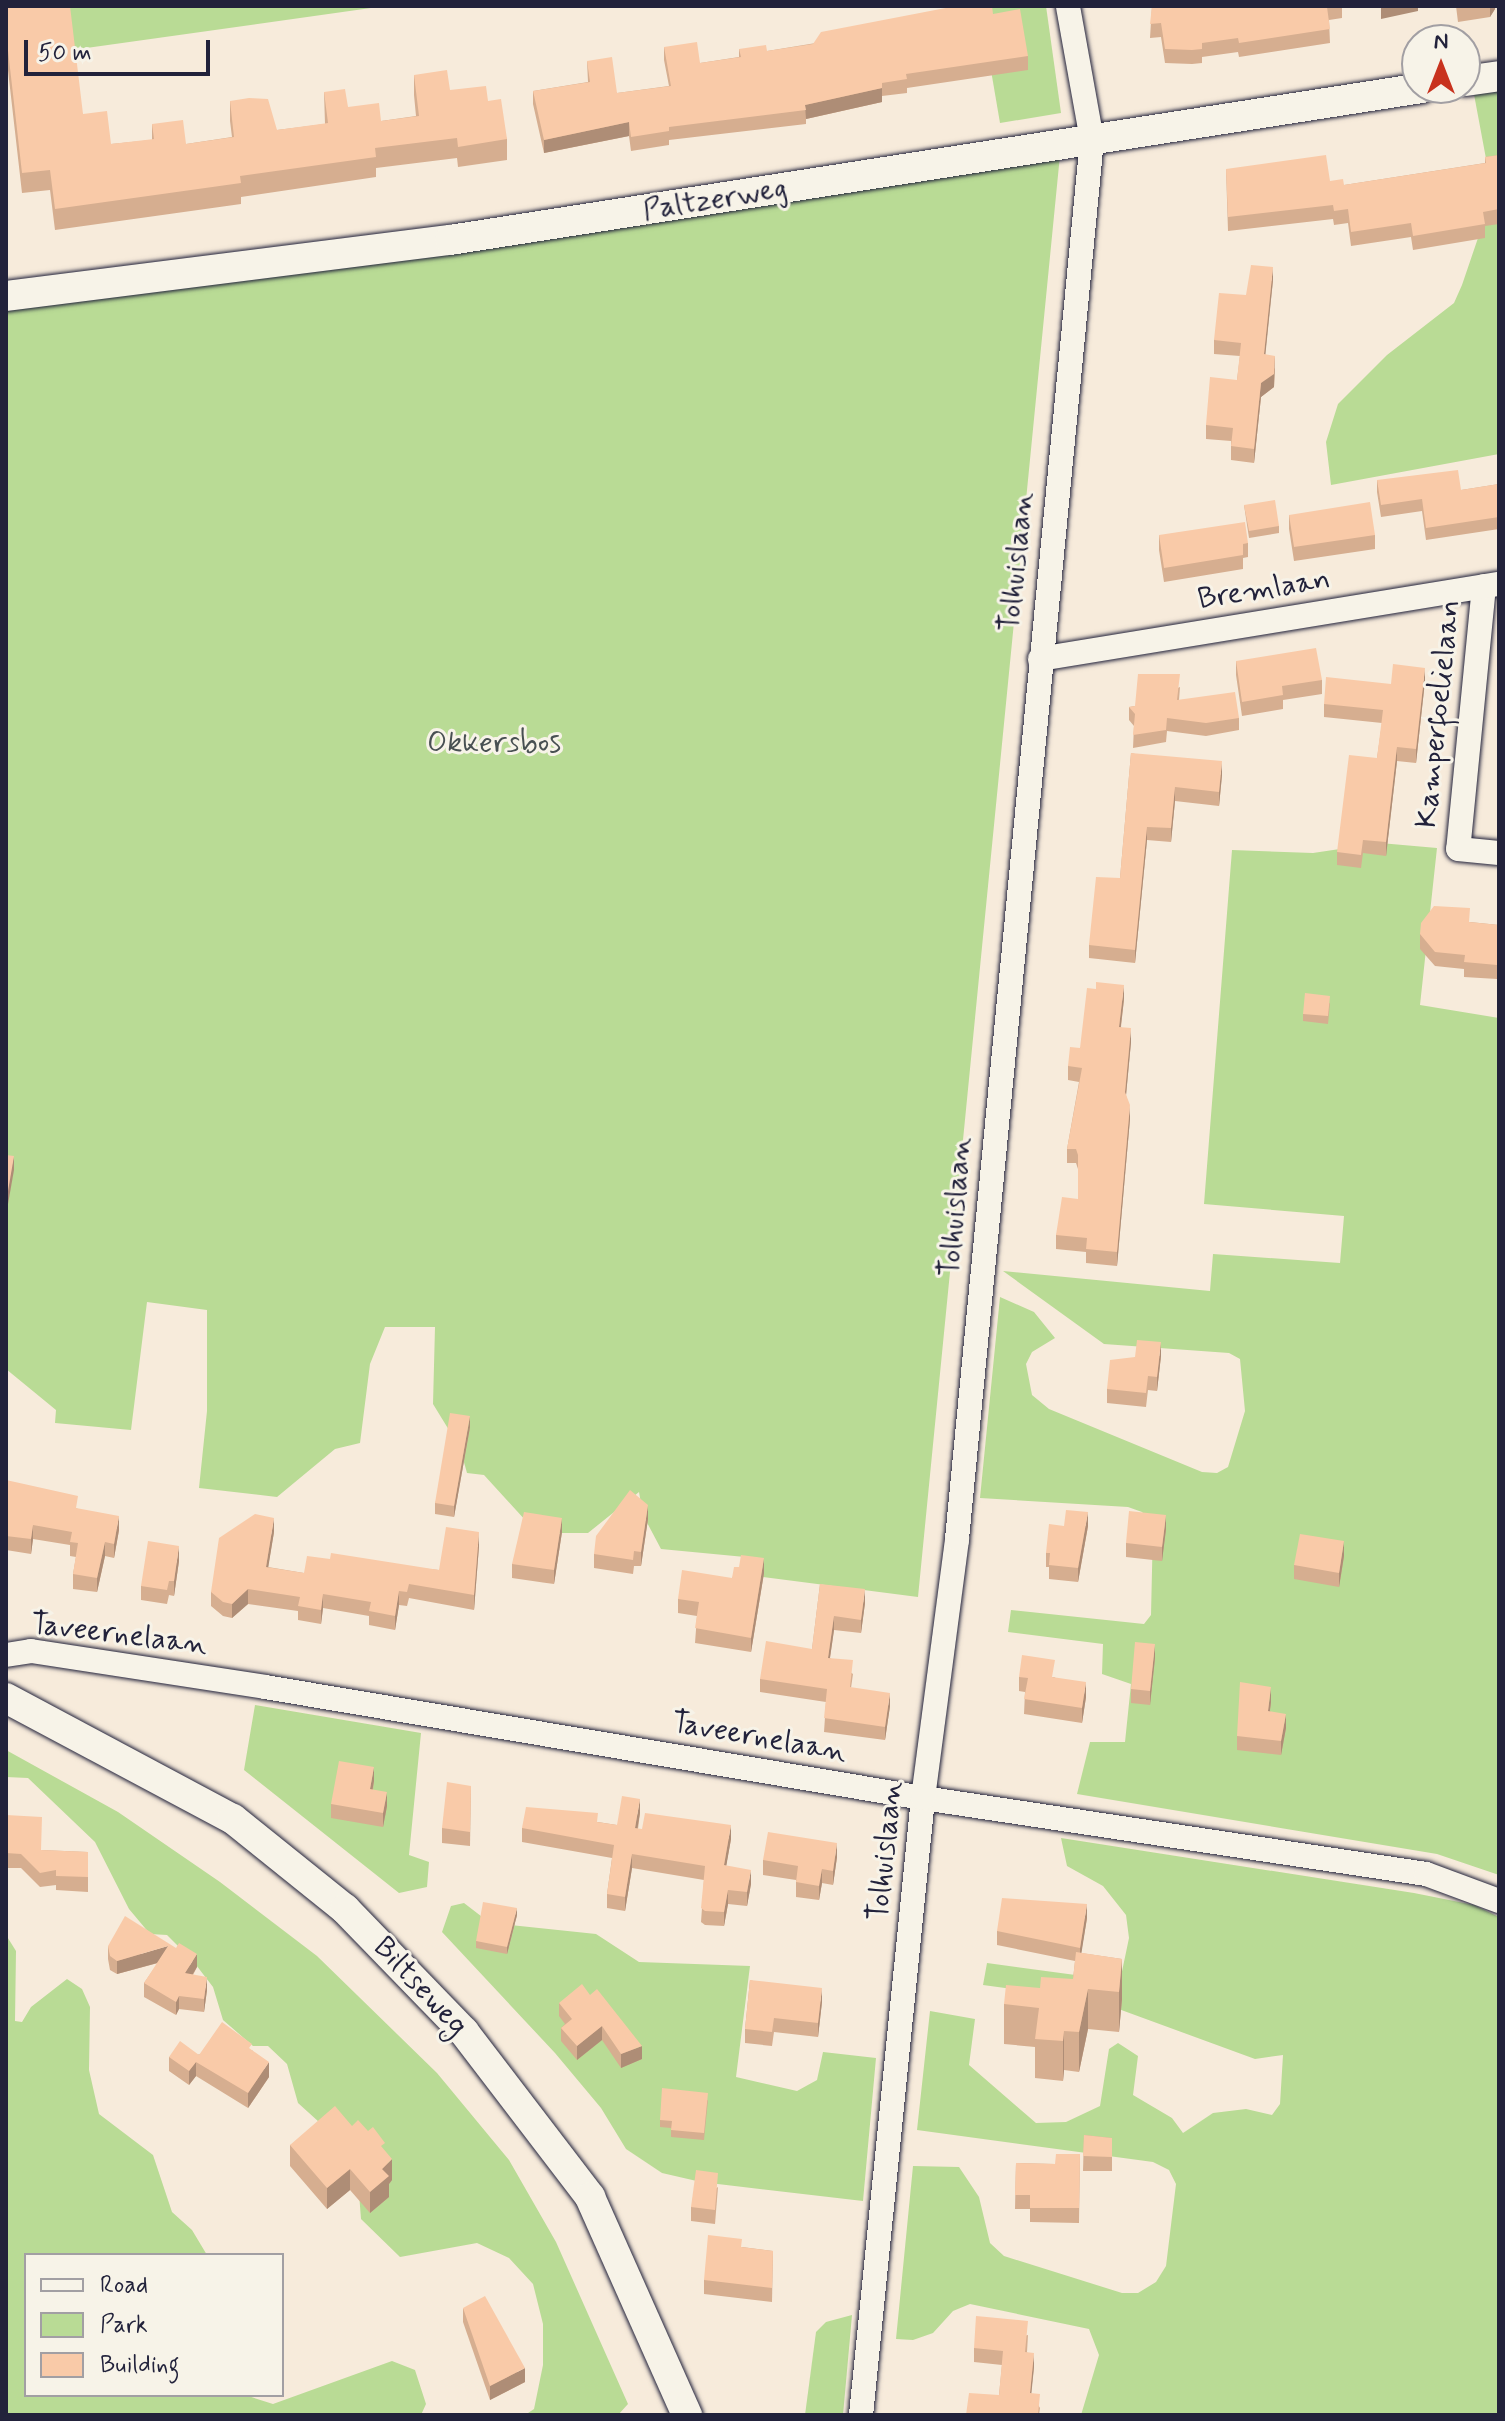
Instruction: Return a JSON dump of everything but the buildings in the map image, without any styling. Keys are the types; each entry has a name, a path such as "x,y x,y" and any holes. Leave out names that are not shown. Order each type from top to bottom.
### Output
{"street":[{"name":"Tolhuislaan","path":"861,2415 923,1798 957,1539 1092,140 1068,6"},
{"name":"Paltzerweg","path":"6,296 450,240 1401,91"},
{"name":"Bremlaan","path":"1040,659 1491,585"},
{"name":"Kamperfoelielaan","path":"1491,585 1458,849 1499,853"},
{"name":"Taveernelaan","path":"6,1655 31,1651 265,1687 923,1798 1426,1874 1499,1901"},
{"name":"Biltseweg","path":"6,1698 233,1819 345,1909 464,2032 590,2197 687,2415"}],"green space":[{"path":"60,6 385,6 65,51"},
{"path":"980,6 1046,6 1061,113 1000,123"},
{"path":"1499,85 1499,454 1331,485 1326,442 1338,404 1387,355 1454,303 1462,285 1478,238 1487,164 1476,104 1481,104 1481,88"},
{"name":"Okkersbos","path":"1060,155 918,1597 763,1577 745,1557 661,1549 643,1515 639,1492 588,1533 537,1533 484,1475 467,1473 460,1448 433,1404 435,1327 385,1327 370,1364 360,1443 335,1449 277,1497 199,1488 207,1411 207,1310 147,1302 131,1430 55,1423 56,1410 6,1369 6,306"},
{"path":"1380,843 1437,848 1420,1005 1499,1018 1499,1875 1437,1854 1077,1794 1090,1742 1125,1742 1131,1684 1102,1674 1103,1644 1008,1632 1011,1610 1144,1624 1151,1615 1153,1526 1142,1512 1128,1507 980,1498 1000,1297 1034,1312 1055,1338 1032,1352 1026,1364 1032,1395 1049,1409 1202,1472 1217,1473 1228,1467 1245,1411 1240,1359 1229,1353 1104,1344 1003,1271 1210,1291 1213,1254 1340,1263 1344,1216 1204,1204 1232,850 1313,853"},
{"path":"255,1705 421,1733 409,1855 429,1862 427,1887 399,1893 244,1770"},
{"path":"6,1750 118,1812 220,1882 317,1956 437,2073 509,2160 556,2242 628,2404 618,2415 525,2415 534,2409 543,2365 543,2324 533,2284 509,2258 477,2243 400,2257 361,2219 359,2193 319,2122 298,2103 287,2064 268,2046 253,2046 223,2020 213,1987 193,1961 167,1935 150,1934 129,1909 95,1842 28,1778 6,1777"},
{"path":"1061,1838 1414,1893 1474,1905 1499,1917 1499,2415 1081,2415 1099,2355 1089,2329 970,2304 953,2311 933,2333 913,2340 896,2339 913,2166 959,2167 979,2197 990,2243 1004,2256 1122,2293 1138,2293 1156,2282 1166,2266 1176,2184 1169,2170 1153,2162 917,2130 930,2011 975,2019 969,2065 1036,2123 1066,2122 1100,2106 1109,2049 1118,2043 1138,2056 1133,2095 1172,2118 1183,2133 1213,2113 1246,2109 1272,2115 1280,2104 1283,2055 1255,2059 1094,2000 983,1985 987,1963 1120,1981 1129,1938 1126,1915 1103,1886 1067,1866"},
{"path":"464,1903 490,1923 596,1934 639,1962 750,1966 736,2077 797,2091 817,2080 823,2052 876,2058 863,2201 701,2182 662,2173 626,2149 601,2108 555,2053 442,1932 451,1906"},
{"path":"6,1935 16,1951 15,2021 22,2022 31,2007 67,1979 82,1989 90,2007 89,2070 99,2114 153,2155 172,2212 192,2230 206,2253 24,2253 24,2397 251,2397 273,2404 392,2361 415,2370 426,2404 421,2415 6,2415"},
{"path":"852,2315 843,2415 805,2415 816,2332 826,2322"}]}
